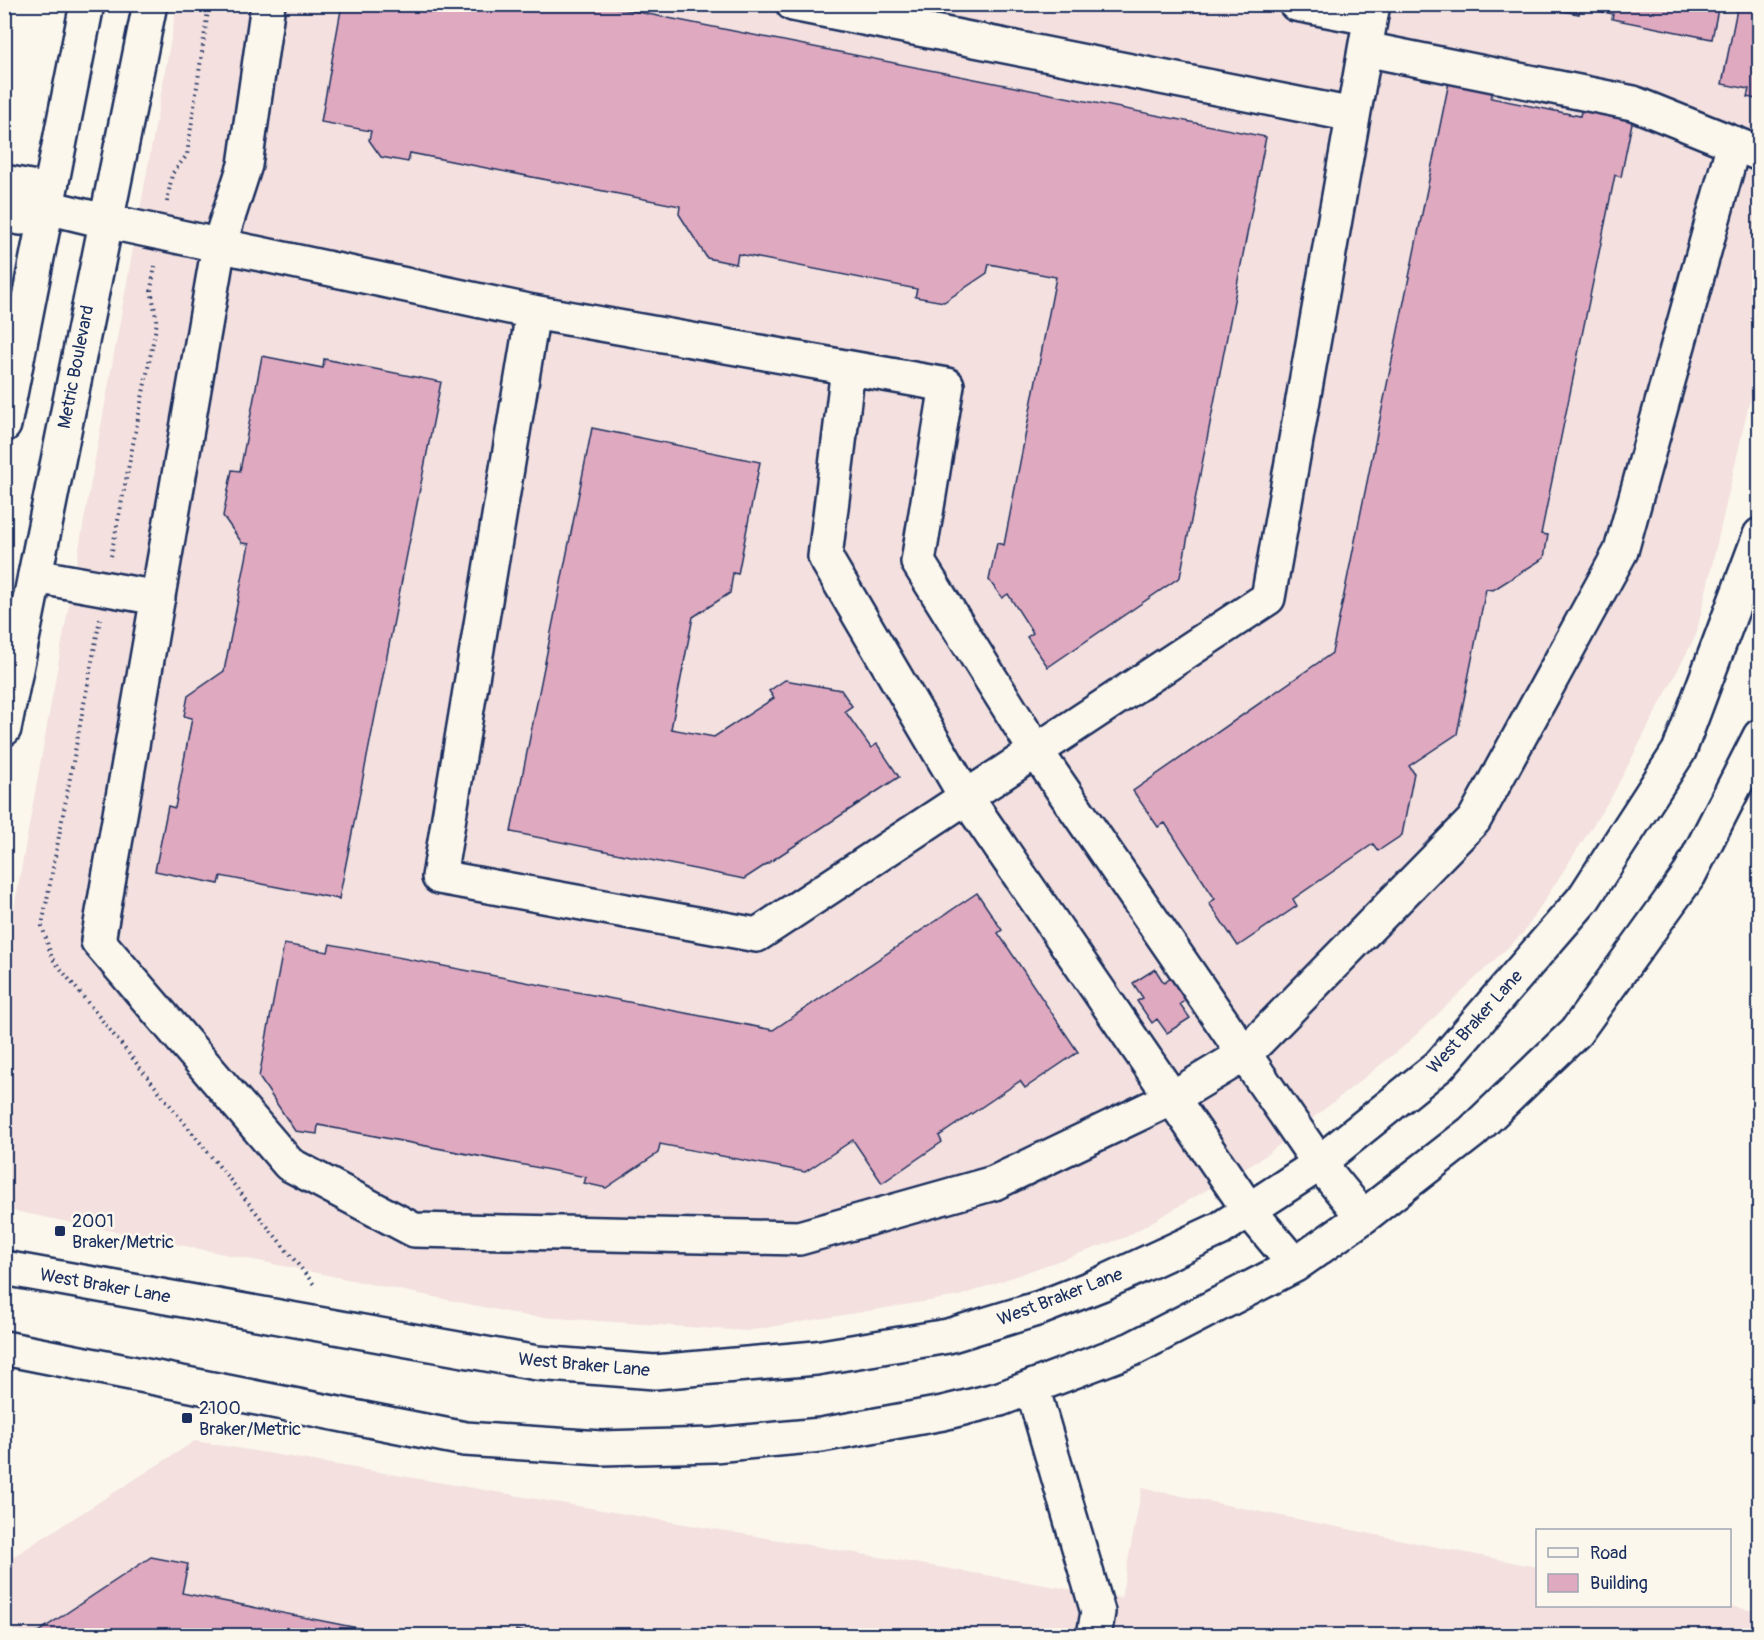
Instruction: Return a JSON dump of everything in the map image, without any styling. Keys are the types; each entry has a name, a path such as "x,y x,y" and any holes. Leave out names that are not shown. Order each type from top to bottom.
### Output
{"main road":[{"path":"4,425 87,4"},
{"name":"Metric Boulevard","path":"4,729 150,4"},
{"path":"268,4 245,165 219,245 98,941 289,1164 414,1230 799,1238 994,1183 1172,1098 1245,1054 1474,820 1621,551 1747,148 1633,103 1296,4"},
{"path":"793,4 1353,115"},
{"path":"533,312 439,877 757,935 1268,598 1369,24"},
{"path":"4,182 30,187 47,207 105,221 533,312 947,385 918,562 1036,751 1319,1163 1363,1217"},
{"path":"4,215 21,218 47,207"},
{"path":"848,368 825,557 966,797 1249,1210 1295,1265"},
{"name":"West Braker Lane","path":"4,1268 537,1363 655,1372 816,1358 948,1336 1041,1308 1101,1284 1220,1229 1319,1163 1439,1066 1584,898 1679,752 1760,535"},
{"path":"35,576 158,598"},
{"path":"4,1348 465,1439 601,1448 714,1445 821,1435 943,1413 1000,1399 1132,1349 1295,1265 1363,1217 1472,1132 1576,1032 1689,875 1760,736"},
{"path":"1032,1387 1098,1611 1094,1635"}],"shaded area":[{"path":"177,5 1759,5 1759,360 1696,635 1613,794 1524,932 1403,1047 1265,1156 1126,1237 959,1296 746,1331 527,1316 5,1209 5,959"},
{"path":"195,1441 1121,1598 1142,1488 1536,1567 1536,1607 1731,1606 1760,1612 1759,1636 5,1636 5,1562"}],"building":[{"path":"342,4 598,4 1266,137 1180,577 1048,667 1027,637 1033,633 1008,594 1002,598 989,580 997,543 1004,545 1056,277 989,264 987,273 944,302 915,297 917,289 738,254 736,264 707,258 679,214 680,206 410,153 408,162 381,157 369,140 371,131 321,122"},
{"path":"1719,4 1712,39 1612,19 1613,14 1580,7 1579,14 1531,5"},
{"path":"1738,4 1760,4 1760,100 1747,97 1749,89 1722,84"},
{"path":"1449,82 1493,91 1491,98 1580,116 1582,107 1633,118 1621,177 1615,175 1541,534 1548,535 1544,558 1493,590 1486,589 1457,734 1409,766 1414,773 1402,835 1378,851 1373,844 1293,899 1297,906 1238,946 1209,903 1215,899 1165,823 1158,827 1133,791 1332,653"},
{"path":"262,356 323,368 324,359 441,382 339,899 221,876 219,884 155,871 168,806 175,808 192,718 184,716 188,696 224,671 249,544 242,543 223,516 232,470 240,471"},
{"path":"592,428 760,462 738,574 733,573 730,593 693,617 671,729 714,737 774,698 769,691 785,680 841,690 852,706 845,711 847,714 871,748 877,744 899,777 744,879 511,832"},
{"path":"977,893 1002,930 998,933 1078,1052 1025,1088 1020,1081 939,1136 942,1142 882,1183 853,1140 805,1172 660,1144 658,1153 606,1188 584,1183 586,1177 318,1125 317,1134 295,1131 259,1077 284,944 328,952 330,944 773,1030"},
{"path":"1155,969 1164,983 1171,978 1186,1000 1180,1004 1190,1018 1167,1033 1157,1019 1152,1023 1137,1001 1143,998 1133,983"},
{"path":"151,1557 188,1564 182,1593 398,1636 32,1636"},
{"path":"516,1630 543,1636 515,1636"}],"place":[{"name":"2001 Braker/Metric","path":"60,1231"},
{"name":"2100 Braker/Metric","path":"187,1418"}]}
